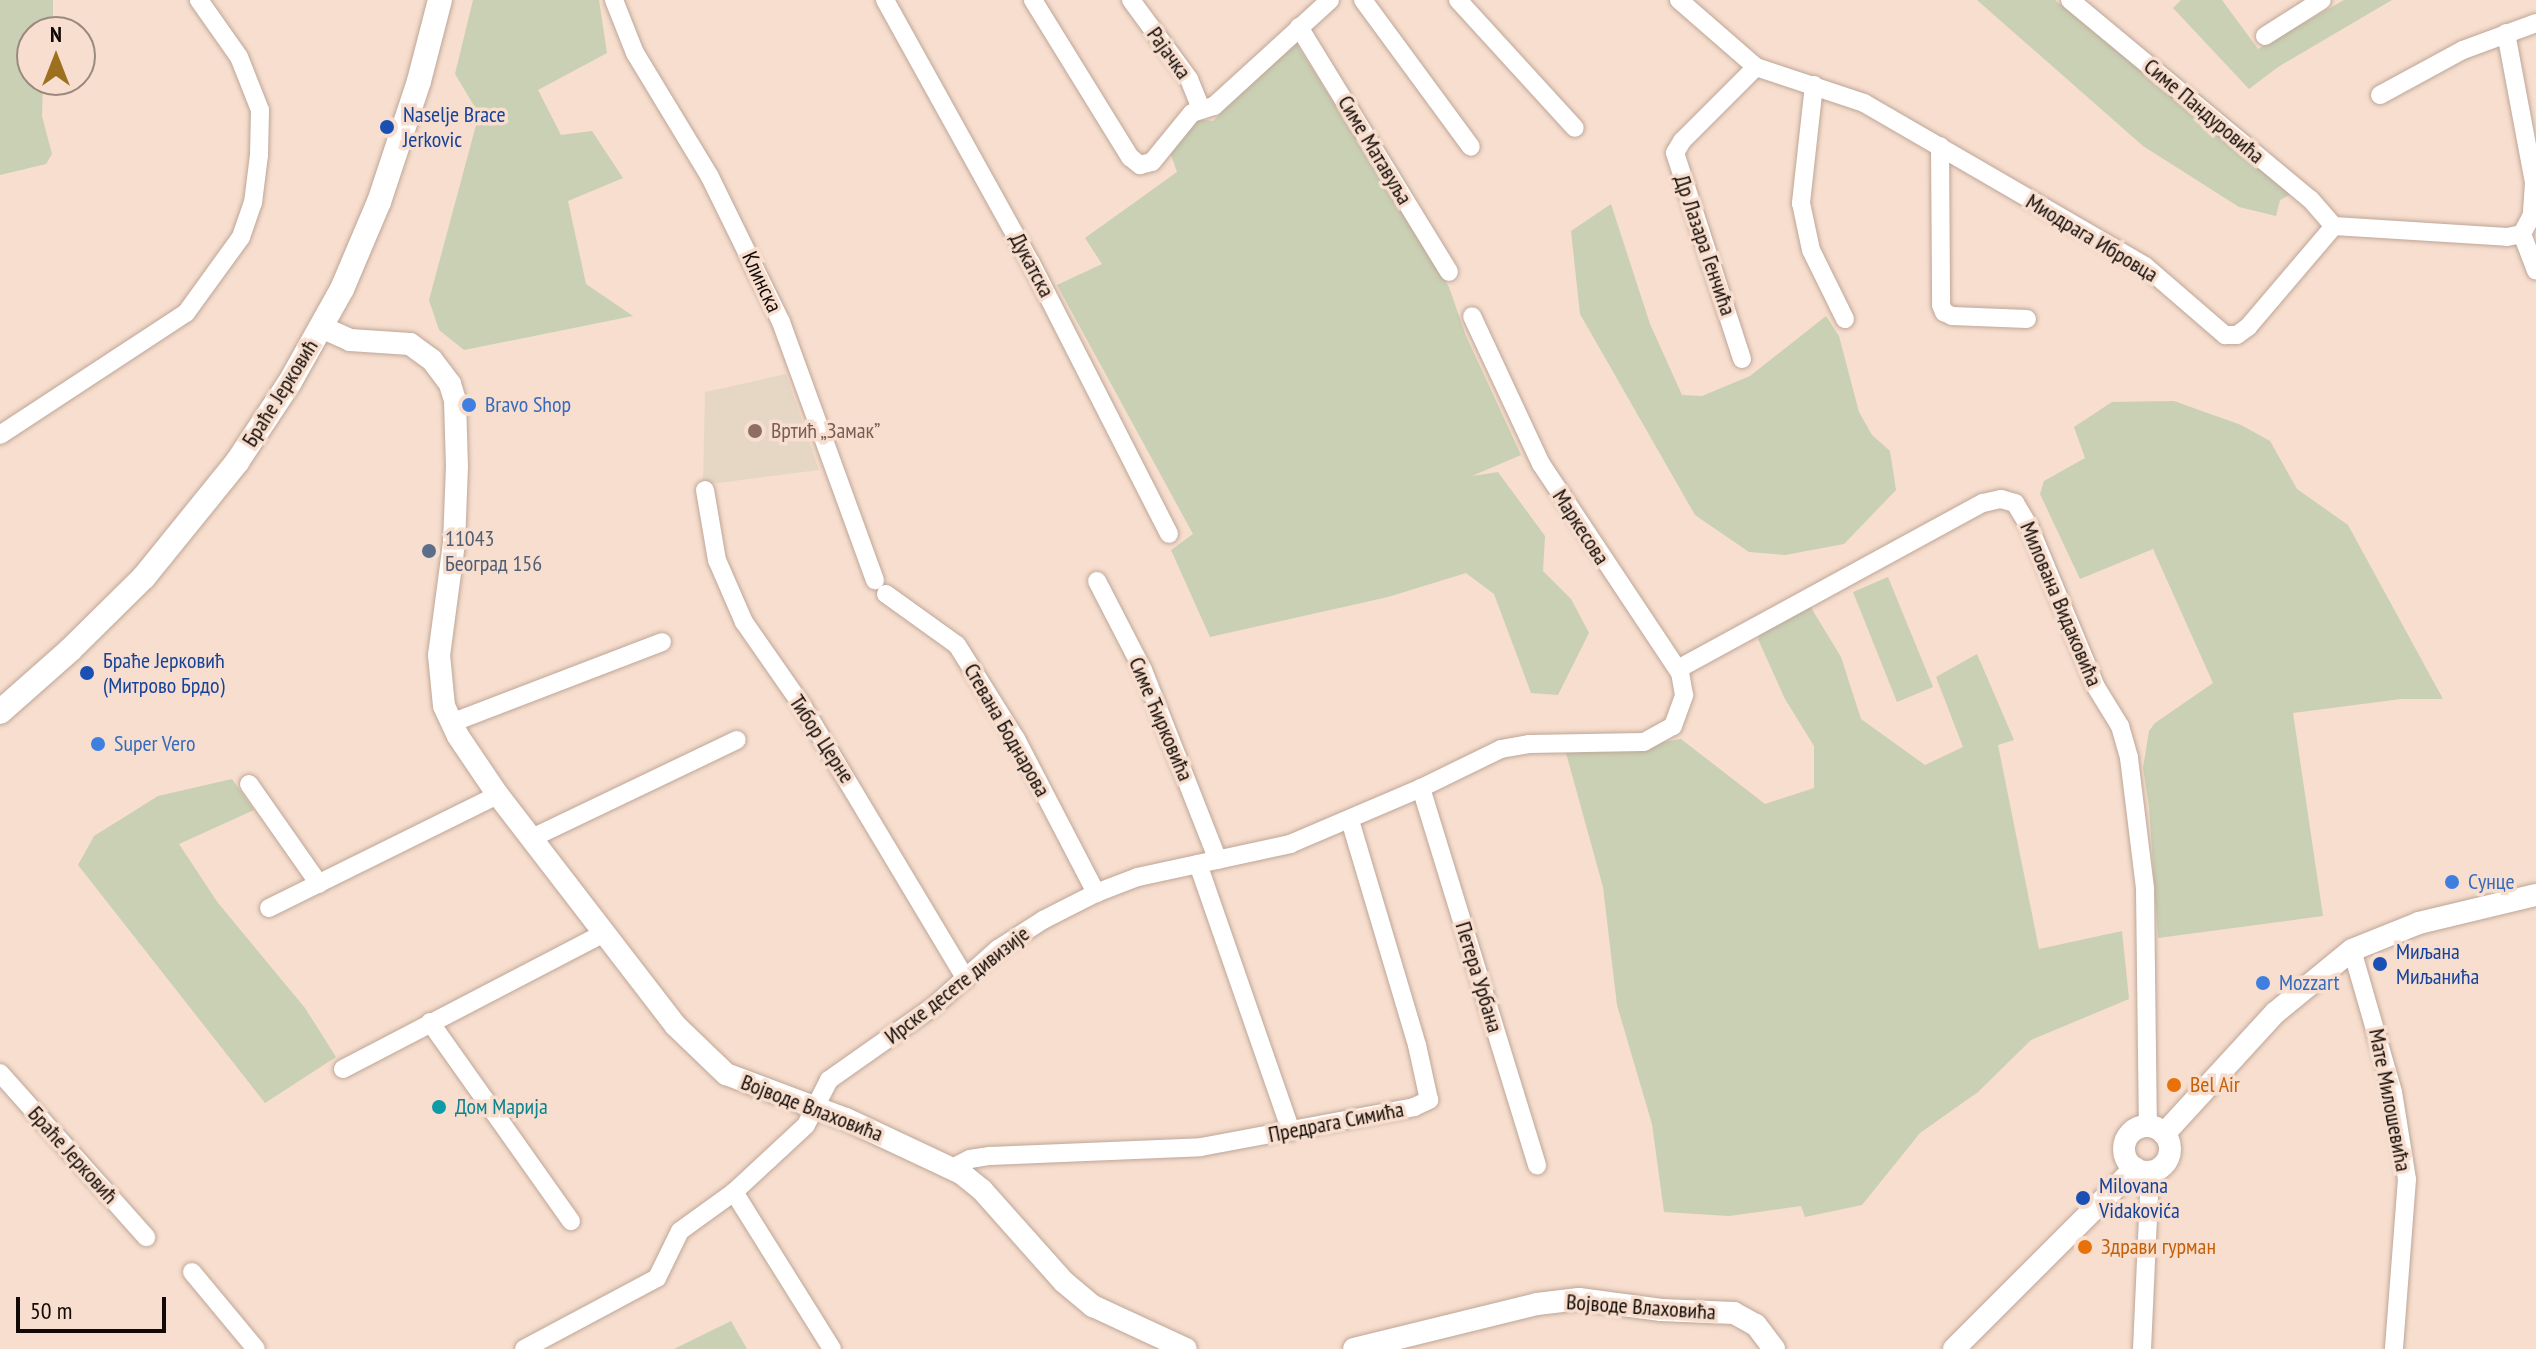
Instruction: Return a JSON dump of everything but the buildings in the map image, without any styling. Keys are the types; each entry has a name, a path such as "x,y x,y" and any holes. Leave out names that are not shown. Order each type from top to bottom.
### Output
{"main road":[{"name":"Браће Јерковић","path":"0,712 109,614 197,516 264,422 321,327 359,252 387,179 440,0"}],"street":[{"path":"0,435 186,313 241,237 253,203 260,110 251,79 239,57 199,0"},
{"name":"Клинска","path":"614,0 635,53 710,177 781,322 880,587"},
{"name":"Дукатска","path":"885,0 1031,263 1169,534"},
{"path":"1033,0 1134,161 1140,165 1152,162 1192,113 1214,106 1330,0"},
{"name":"Рајачка","path":"1131,0 1189,79 1201,109"},
{"path":"1363,0 1471,147"},
{"path":"1458,0 1575,128"},
{"name":"Миодрага Ибровца","path":"1679,0 1756,67 1864,103 2145,266 2225,335 2237,335 2248,327 2320,238 2334,226"},
{"name":"Симе Пандуровића","path":"2070,0 2311,200 2334,226"},
{"path":"2265,36 2322,0"},
{"path":"2380,95 2463,50 2536,23"},
{"name":"Симе Матавуља","path":"1299,27 1449,272"},
{"path":"2506,33 2534,183 2532,215 2522,234 2536,270"},
{"name":"Др Лазара Генчића","path":"1742,359 1675,153 1682,141 1756,67"},
{"path":"1814,85 1801,203 1811,250 1845,319"},
{"path":"1940,146 1941,305 1944,312 1952,316 2027,319"},
{"path":"2334,226 2507,237 2522,234"},
{"name":"Маркесова","path":"1472,316 1541,464 1678,669"},
{"name":"Војводе Влаховића","path":"321,327 350,340 410,344 432,360 453,391 457,502 438,673 451,723 498,795 675,1025 716,1068 740,1081 816,1107 952,1168 982,1190 1054,1271 1093,1306 1186,1349"},
{"name":"Тибор Церне","path":"705,490 717,560 744,622 819,734 966,979"},
{"name":"Милована Видаковића","path":"1678,669 1983,503 2001,499 2015,503 2029,526 2096,687 2120,726 2129,758 2145,889 2156,1130"},
{"name":"Симе Ћирковића","path":"1097,581 1143,670 1218,860"},
{"name":"Стевана Боднарова","path":"880,587 957,645 1016,739 1096,893"},
{"path":"451,723 662,642"},
{"name":"Ирске десете дивизије","path":"524,1349 649,1284 662,1270 680,1231 734,1192 806,1125 829,1080 966,979 1021,933 1096,893 1138,877 1280,848 1350,820 1501,749 1516,745 1631,743 1654,739 1670,730 1677,721 1684,695 1678,669"},
{"path":"532,838 737,740"},
{"path":"249,784 319,884"},
{"name":"Петера Урбана","path":"1421,788 1537,1166"},
{"path":"269,908 498,795"},
{"name":"Предрага Симића","path":"952,1168 970,1159 990,1156 1201,1147 1423,1105 1430,1094 1350,820"},
{"path":"1198,864 1291,1131"},
{"path":"2156,1130 2294,995 2352,950 2419,923 2536,895"},
{"path":"343,1069 604,933"},
{"name":"Мате Милошевића","path":"2352,950 2393,1092 2407,1179 2394,1349"},
{"path":"430,1022 571,1221"},
{"name":"Браће Јерковић","path":"0,1073 146,1237"},
{"path":"1954,1349 2142,1170 2161,1167 2168,1157 2169,1145 2156,1130 2135,1129 2126,1139 2124,1152 2142,1170 2142,1349"},
{"path":"734,1192 832,1349"},
{"path":"192,1272 256,1349"},
{"name":"Војводе Влаховића","path":"1354,1349 1537,1304 1579,1299 1661,1310 1734,1313 1756,1325 1774,1349"}],"shaded area":[{"name":"Вртић „Замак”","path":"786,374 819,470 703,485 705,392"}],"green space":[{"path":"0,0 53,0 53,16 16,16 16,96 43,96 42,116 52,154 46,164 0,175"},
{"path":"473,0 599,0 607,53 538,90 561,135 592,131 623,178 568,201 586,284 633,316 464,350 439,330 429,300 479,114 455,74"},
{"path":"1977,0 2055,0 2291,194 2280,200 2276,216 2239,207 2143,146"},
{"path":"2181,0 2222,0 2258,49 2344,0 2392,0 2278,67 2249,89 2173,8"},
{"path":"1293,38 1449,287 1466,336 1521,455 1472,476 1498,472 1545,536 1543,571 1571,599 1589,633 1558,695 1531,693 1494,594 1466,573 1388,597 1210,637 1171,550 1193,534 1057,285 1102,264 1085,238 1177,172 1170,152 1197,119 1213,121"},
{"path":"1611,204 1650,324 1682,395 1702,396 1750,376 1826,316 1839,336 1859,412 1872,435 1890,451 1896,490 1844,544 1785,555 1749,552 1695,515 1580,314 1571,231"},
{"path":"2174,401 2241,425 2270,441 2297,489 2348,525 2443,699 2401,699 2293,713 2323,916 2158,938 2149,807 2143,768 2149,731 2155,723 2213,683 2153,549 2080,579 2040,494 2044,481 2085,458 2074,427 2112,402"},
{"path":"1888,577 1933,687 1897,702 1853,592"},
{"path":"1810,606 1841,657 1861,719 1925,765 1963,747 1936,677 1977,654 2014,740 1998,745 2039,949 2122,931 2129,999 2031,1040 1978,1092 1920,1133 1862,1205 1805,1217 1801,1206 1729,1216 1664,1212 1652,1124 1617,1005 1603,887 1566,753 1616,750 1681,739 1765,804 1814,788 1814,746 1785,699 1758,639 1763,629"},
{"path":"232,779 254,810 179,844 218,903 305,1008 336,1057 265,1103 78,865 94,836 158,796"},
{"path":"731,1321 747,1349 674,1349"}],"place":[{"name":"Naselje Brace Jerkovic","path":"387,127"},
{"name":"Bravo Shop","path":"469,405"},
{"name":"Вртић „Замак”","path":"755,431"},
{"name":"11043 Београд 156","path":"429,551"},
{"name":"Браће Јерковић (Митрово Брдо)","path":"87,673"},
{"name":"Super Vero","path":"98,744"},
{"name":"Сунце","path":"2452,882"},
{"name":"Миљана Миљанића","path":"2380,964"},
{"name":"Mozzart","path":"2263,983"},
{"name":"Bel Air","path":"2174,1085"},
{"name":"Дом Марија","path":"439,1107"},
{"name":"Milovana Vidakovića","path":"2083,1198"},
{"name":"Здрави гурман","path":"2085,1247"}]}
